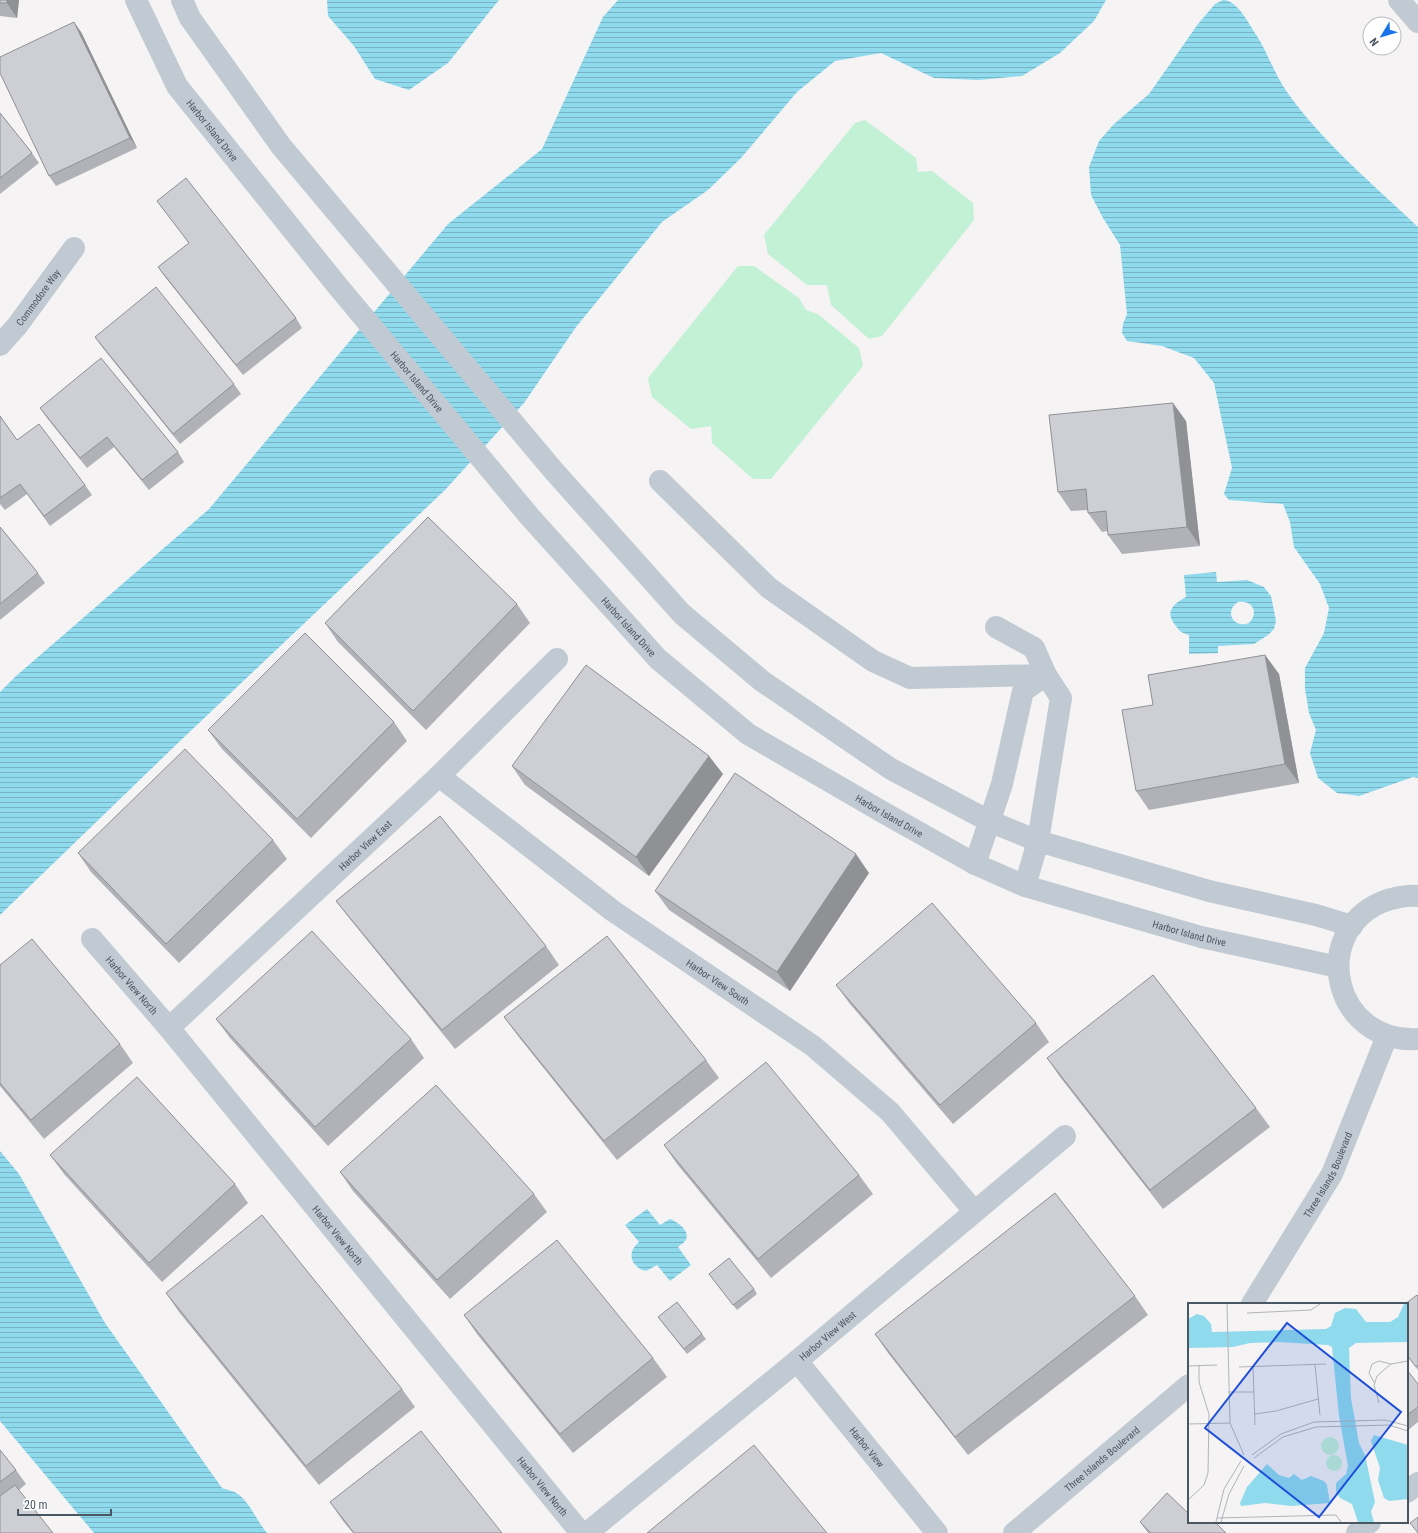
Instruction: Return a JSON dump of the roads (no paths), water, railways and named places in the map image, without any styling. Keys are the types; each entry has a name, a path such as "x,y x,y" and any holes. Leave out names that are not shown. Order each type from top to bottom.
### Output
{"street":[{"name":"Harbor Island Drive","path":"136,0 177,86 336,284 530,517 658,659 748,734 975,864 1025,886 1201,937 1338,967"},
{"path":"182,0 190,18 282,146 553,470 682,614 762,681 890,769 989,821 1038,840 1209,892 1316,915 1352,926"},
{"path":"1399,0 1418,22"},
{"name":"Commodore Way","path":"0,345 17,326 74,248"},
{"path":"660,481 769,588 873,661 910,678 1046,675"},
{"path":"996,627 1034,648 1046,675 1061,698 1038,840 1025,886"},
{"name":"Harbor View East","path":"169,1028 440,776 557,659"},
{"path":"975,864 1002,784 1023,691 1046,675"},
{"name":"Harbor View South","path":"440,776 613,911 813,1046 890,1112 974,1212"},
{"path":"1418,896 1392,898 1370,907 1352,926 1342,944 1338,967 1341,989 1351,1009 1367,1026 1387,1036 1405,1040 1418,1039"},
{"name":"Harbor View North","path":"92,939 169,1028 581,1533"},
{"name":"Three Islands Boulevard","path":"1253,1303 1332,1174 1387,1036"},
{"name":"Harbor View West","path":"587,1533 798,1361 1065,1136"},
{"name":"Harbor View","path":"798,1361 937,1533"},
{"name":"Three Islands Boulevard","path":"1014,1533 1188,1386"},
{"path":"1408,1491 1418,1483"},
{"path":"1343,1523 1351,1533"},
{"path":"1357,1533 1369,1523"}],"water":[{"path":"327,0 499,0 448,63 409,90 375,79 354,46 328,16"},
{"path":"618,0 1106,0 1094,21 1060,53 1022,76 979,80 934,78 881,53 835,61 797,92 741,158 708,190 662,222 576,327 524,403 445,490 179,742 0,915 0,692 16,676 209,509 448,224 542,149 603,17"},
{"path":"1223,0 1234,4 1243,14 1261,43 1275,72 1287,92 1316,129 1418,227 1418,778 1413,777 1359,796 1337,793 1318,778 1310,753 1316,730 1309,713 1305,689 1305,668 1324,633 1329,608 1320,584 1294,547 1290,522 1283,504 1229,500 1224,494 1232,468 1214,383 1194,358 1162,346 1127,341 1122,333 1123,324 1127,314 1120,245 1091,195 1089,167 1099,141 1114,124 1149,94 1198,24 1215,4"},
{"path":"1216,572 1217,582 1247,580 1264,587 1271,596 1276,621 1274,629 1254,644 1218,646 1218,653 1189,654 1189,635 1180,631 1172,621 1170,613 1177,603 1186,597 1184,575","holes":["1238,602 1251,605 1254,615 1249,623 1239,624 1232,618 1231,614 1234,606"]},
{"path":"0,1151 19,1174 105,1323 222,1488 236,1493 243,1498 267,1533 94,1533 0,1421"},
{"path":"647,1209 660,1225 670,1219 683,1227 687,1234 685,1241 678,1247 691,1265 670,1281 657,1265 646,1271 637,1266 632,1259 632,1251 639,1242 625,1225"}]}
